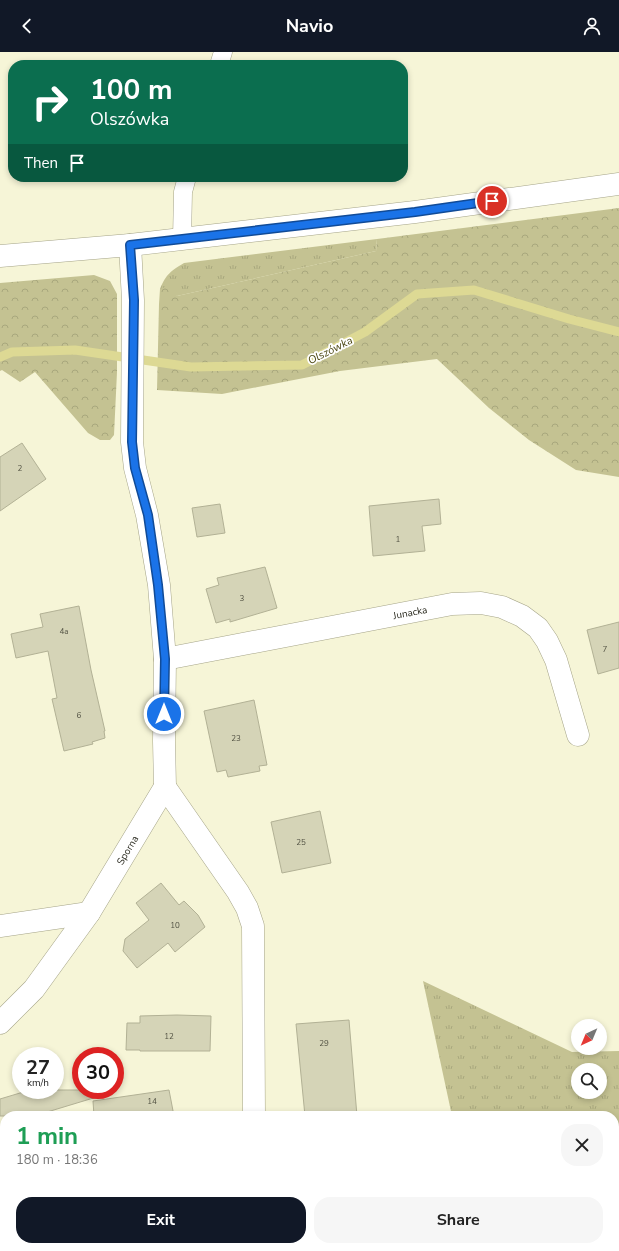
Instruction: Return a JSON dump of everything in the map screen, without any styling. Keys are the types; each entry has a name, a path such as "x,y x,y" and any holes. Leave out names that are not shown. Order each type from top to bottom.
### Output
{"street":[{"path":"0,256 130,245 415,212 619,184"},
{"path":"130,245 134,300 132,442 135,468 148,515 158,585 165,659 165,787 238,892 248,908 253,926 254,1111"},
{"name":"Junacka","path":"165,659 452,604 481,603 502,607 522,616 538,628 548,642 556,660 578,736"},
{"name":"Sporna","path":"0,1023 34,989 89,913 165,787"},
{"path":"0,926 89,913"}],"lane":[{"path":"182,239 183,192 186,182"}],"green space":[{"path":"619,208 619,477 576,470 529,440 489,408 437,359 340,371 222,394 157,390 160,289 170,285 177,296 376,251 377,239"},
{"path":"377,239 376,251 177,296 160,289 169,273 184,263"},
{"path":"94,275 110,281 117,294 117,372 114,435 110,440 100,440 88,433 35,372 20,382 2,370 0,371 0,283"},
{"path":"423,981 571,1052 571,1055 607,1055 607,1051 619,1051 619,1111 451,1111"}],"building":[{"path":"22,443 46,479 0,511 0,457"},
{"path":"439,499 441,524 422,526 425,551 373,556 369,506"},
{"path":"220,504 225,533 197,537 192,508"},
{"path":"265,567 277,608 230,622 230,619 216,623 206,589 219,585 217,578"},
{"path":"79,606 91,670 105,731 105,738 92,742 93,744 64,751 52,699 57,698 48,651 16,658 11,634 43,627 40,614"},
{"path":"619,622 619,668 598,674 587,630"},
{"path":"254,700 267,765 259,766 260,771 228,777 226,770 217,772 204,711"},
{"path":"320,811 331,863 282,873 271,822"},
{"path":"161,883 179,905 184,901 198,915 205,927 175,952 168,943 137,968 123,951 125,939 149,920 136,903"},
{"path":"140,1016 211,1016 210,1051 126,1050 127,1023 140,1023"},
{"path":"349,1020 357,1111 305,1111 296,1024"},
{"path":"64,1090 72,1090 72,1099 90,1099 50,1111 0,1111 0,1099 12,1095 12,1099 64,1099"},
{"path":"169,1090 173,1111 94,1111 93,1101 124,1099 124,1097"}],"waterway":[{"name":"Olszówka","path":"0,357 12,352 75,350 191,367 302,365 365,332 417,294 474,290 569,319 619,332"}],"route":[{"path":"164,714 165,659 154,549 148,515 135,468 132,442 134,300 130,245 415,212 492,201"}]}
